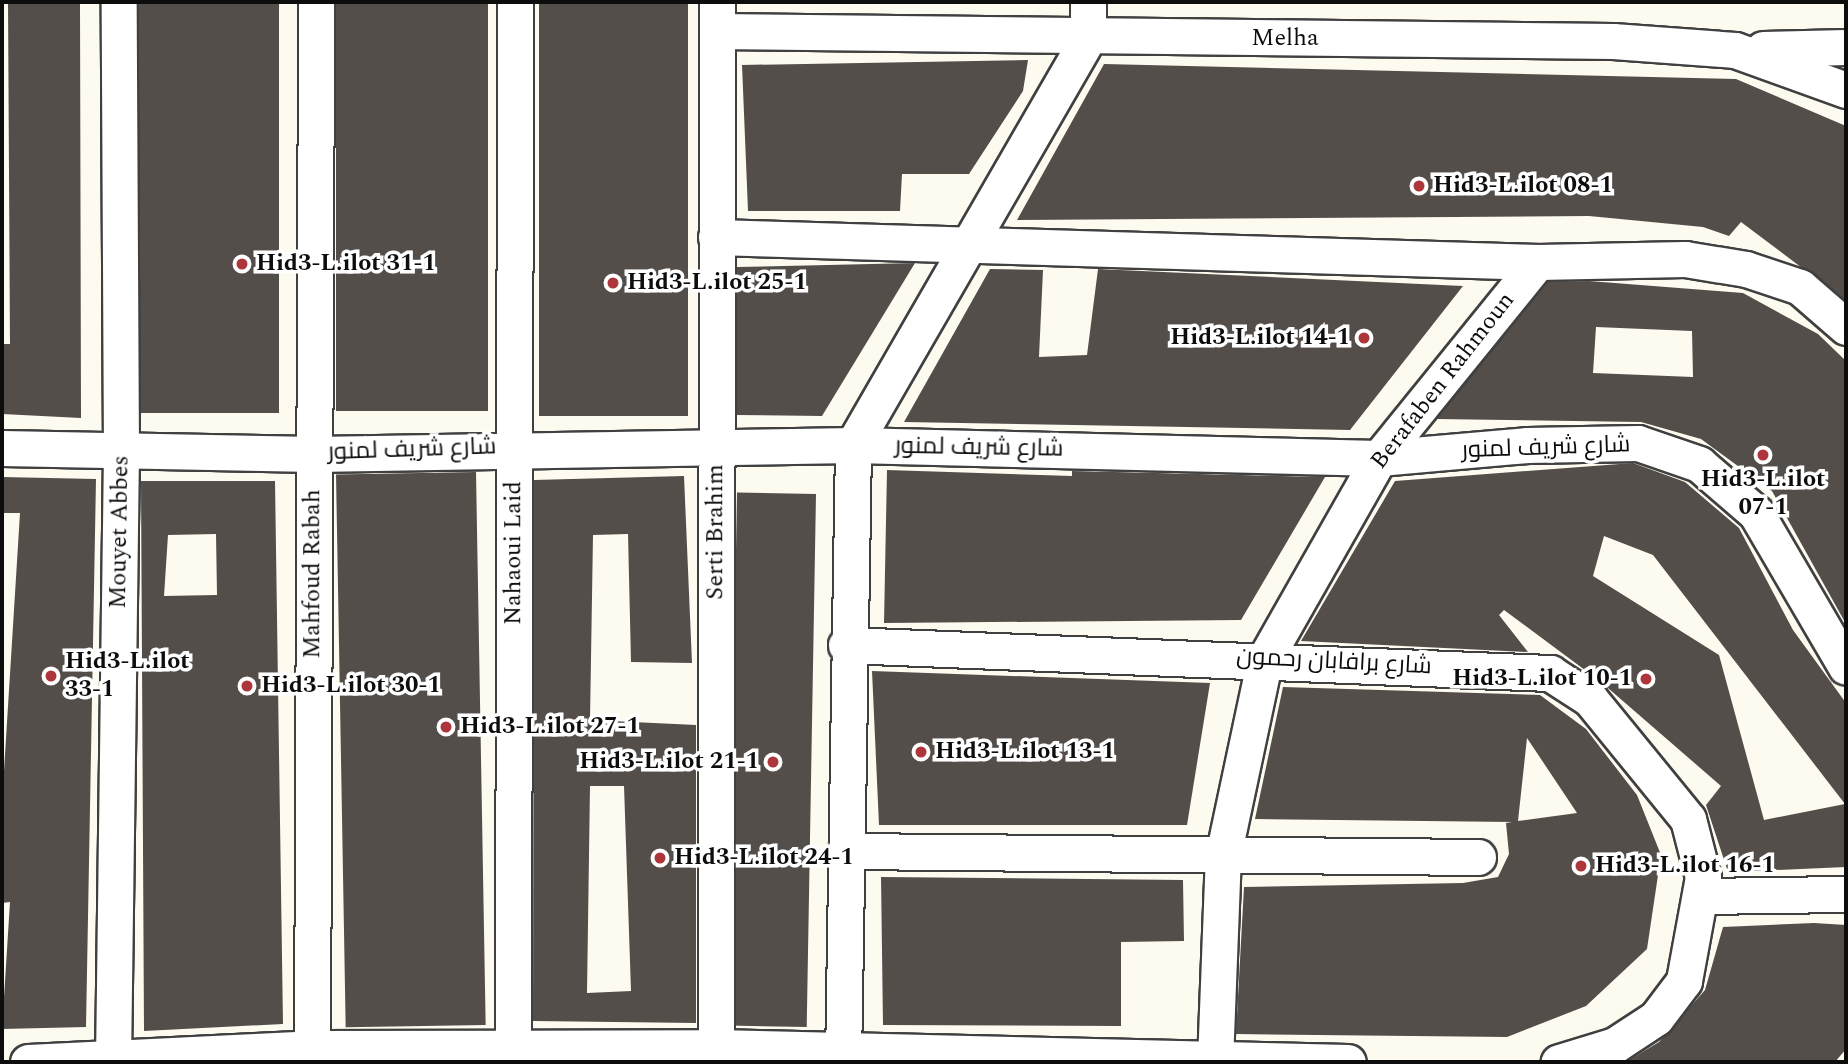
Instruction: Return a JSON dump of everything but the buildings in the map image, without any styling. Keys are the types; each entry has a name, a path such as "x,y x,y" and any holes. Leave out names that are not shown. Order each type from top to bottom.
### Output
{"street":[{"name":"Mouyet Abbes","path":"113,1061 121,453 118,2"},
{"name":"Mahfoud Rabah","path":"312,1055 316,2"},
{"name":"Nahaoui Laid","path":"513,1055 515,2"},
{"path":"843,1056 846,645 853,445 1088,38 1088,2"},
{"name":"Melha","path":"717,16 1088,38 1613,41 1735,50 1846,90"},
{"name":"Serti Brahim","path":"716,1055 717,16"},
{"path":"1735,50 1846,47"},
{"path":"716,237 970,242 1538,262 1685,259 1746,269 1800,288 1846,327"},
{"name":"Berafaben Rahmoun","path":"1213,1059 1223,856 1265,659 1379,458 1538,262"},
{"name":"شارع شريف لمنور","path":"2,448 121,453 314,454 514,446 717,444 1379,458 1527,445 1638,443 1699,464 1756,513 1846,667"},
{"name":"شارع برافابان رحمون","path":"846,645 1265,659 1550,673 1590,699 1688,819 1703,877 1684,981 1656,1018 1615,1045 1559,1062"},
{"path":"845,851 1478,857"},
{"path":"1701,896 1846,894"},
{"path":"29,1062 312,1055 716,1055 1348,1062"}],"place":[{"name":"Hid3-L.ilot 08-1","path":"1419,186"},
{"name":"Hid3-L.ilot 31-1","path":"242,264"},
{"name":"Hid3-L.ilot 25-1","path":"613,283"},
{"name":"Hid3-L.ilot 14-1","path":"1364,338"},
{"name":"Hid3-L.ilot 07-1","path":"1763,455"},
{"name":"Hid3-L.ilot 33-1","path":"51,676"},
{"name":"Hid3-L.ilot 10-1","path":"1646,679"},
{"name":"Hid3-L.ilot 30-1","path":"247,686"},
{"name":"Hid3-L.ilot 27-1","path":"446,727"},
{"name":"Hid3-L.ilot 13-1","path":"921,752"},
{"name":"Hid3-L.ilot 21-1","path":"773,762"},
{"name":"Hid3-L.ilot 24-1","path":"660,858"},
{"name":"Hid3-L.ilot 16-1","path":"1581,866"}]}
